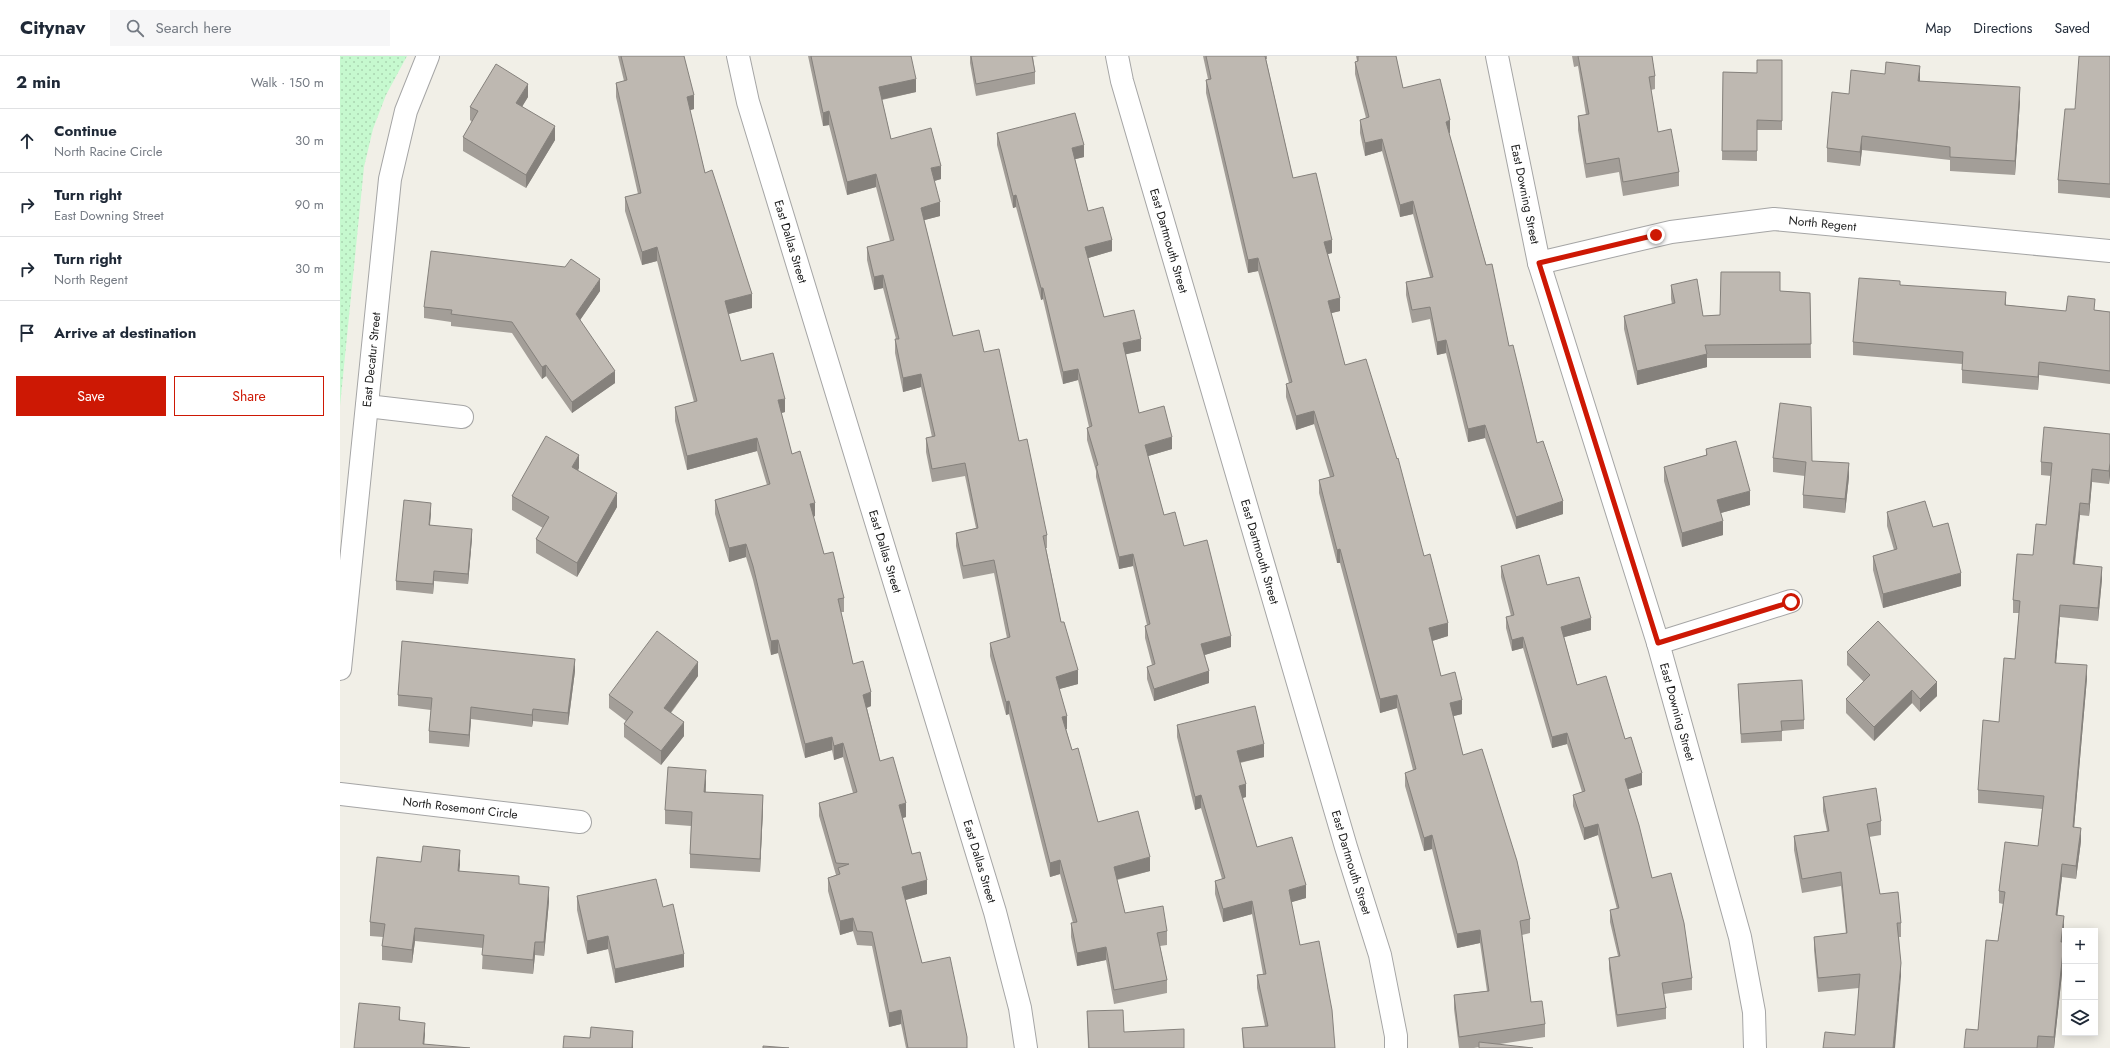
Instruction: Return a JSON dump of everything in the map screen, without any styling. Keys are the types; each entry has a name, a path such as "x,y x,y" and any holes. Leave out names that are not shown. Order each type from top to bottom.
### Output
{"street":[{"name":"East Decatur Street","path":"340,669 390,179 406,111 428,56"},
{"name":"East Dallas Street","path":"738,56 748,102 995,912 1020,1008 1026,1048"},
{"name":"East Dartmouth Street","path":"1117,56 1122,81 1344,839 1380,955 1396,1036 1396,1048"},
{"name":"East Downing Street","path":"1497,56 1539,263 1658,643 1740,937 1754,1012 1754,1048"},
{"name":"North Regent","path":"1539,263 1671,232 1774,219 2110,251"},
{"path":"367,406 462,417"},
{"path":"1658,643 1791,602"},
{"name":"North Rosemont Circle","path":"340,794 580,822"}],"green space":[{"path":"340,56 407,56 386,95 373,129 364,167 340,406"}],"building":[{"path":"621,56 684,56 694,95 687,97 705,173 712,170 752,294 725,301 741,361 773,353 785,399 778,400 792,454 800,451 815,503 810,504 824,554 833,552 844,598 838,599 853,664 863,661 871,692 863,695 880,761 893,757 906,803 899,805 912,854 920,852 927,880 902,887 922,963 950,957 967,1037 967,1048 908,1048 901,1010 889,1013 872,932 857,931 853,918 840,921 828,878 840,874 838,868 849,864 836,863 819,803 857,792 843,743 834,746 832,737 805,744 778,640 771,641 753,566 746,544 729,548 715,500 770,484 757,438 687,456 675,407 697,401 657,247 642,252 625,197 641,193 616,83 627,80"},
{"path":"811,56 911,56 916,79 879,87 891,139 931,128 941,166 931,168 940,202 921,208 953,336 979,330 984,352 999,349 1019,441 1027,439 1047,535 1043,536 1061,622 1064,622 1078,670 1056,677 1067,716 1062,717 1072,750 1078,748 1098,822 1138,811 1150,857 1114,867 1125,913 1163,906 1167,931 1157,933 1167,980 1114,990 1106,947 1077,953 1071,923 1077,922 1060,860 1050,863 1009,701 1006,702 990,643 1010,637 994,560 963,566 956,533 978,528 965,463 932,469 926,438 935,436 921,374 903,378 895,339 899,339 883,275 874,277 867,247 894,240 876,174 847,182 829,111 823,113"},
{"path":"971,56 1032,56 1035,72 976,84"},
{"path":"1206,56 1265,56 1293,178 1316,173 1332,240 1324,242 1340,298 1328,301 1345,365 1366,359 1397,459 1398,458 1424,556 1430,554 1448,623 1429,628 1441,676 1455,672 1462,700 1450,703 1463,755 1482,749 1517,861 1530,919 1520,921 1531,1002 1542,1001 1545,1024 1459,1037 1454,995 1489,991 1480,930 1457,934 1432,835 1424,838 1405,773 1416,769 1397,695 1380,699 1340,549 1337,550 1319,480 1334,476 1314,411 1296,416 1286,384 1292,382 1258,258 1248,260 1206,80 1211,79"},
{"path":"1358,56 1396,56 1403,88 1440,79 1450,120 1446,122 1486,265 1492,264 1509,346 1513,345 1537,443 1543,441 1563,501 1516,517 1485,425 1468,429 1446,340 1437,342 1430,307 1412,310 1406,282 1433,277 1413,201 1400,205 1382,139 1365,143 1360,120 1369,117 1355,62 1358,61"},
{"path":"1578,56 1652,56 1655,76 1649,77 1658,132 1671,129 1679,172 1623,182 1619,158 1586,164 1578,116 1589,114"},
{"path":"2079,56 2110,56 2110,184 2058,180 2065,109 2075,109"},
{"path":"1757,60 1782,60 1782,121 1757,120 1757,151 1722,151 1723,72 1757,73"},
{"path":"1886,62 1920,66 1918,81 2020,87 2015,161 1950,157 1950,147 1862,136 1860,152 1827,148 1832,92 1849,94 1851,70 1885,74"},
{"path":"496,64 528,84 516,103 555,126 526,175 463,137 478,111 470,107"},
{"path":"1075,113 1084,145 1072,148 1088,211 1103,207 1112,240 1085,247 1104,317 1134,310 1141,339 1123,343 1139,413 1164,406 1172,437 1145,445 1164,515 1175,512 1184,546 1207,540 1231,636 1201,644 1209,671 1154,689 1147,667 1155,664 1145,626 1150,624 1133,554 1119,557 1096,466 1098,465 1087,428 1092,426 1078,369 1063,372 1043,288 1041,288 1016,195 1013,196 997,133"},
{"path":"431,251 565,267 571,259 600,279 576,314 615,371 572,402 546,365 542,367 512,322 451,314 452,310 424,307"},
{"path":"1721,272 1780,272 1780,291 1810,293 1811,344 1705,345 1707,354 1637,371 1624,316 1675,303 1671,285 1697,279 1703,316 1720,315"},
{"path":"1859,278 1900,281 1900,285 2006,292 2005,305 2066,311 2068,296 2095,299 2094,310 2110,312 2110,371 2039,362 2038,377 1962,370 1963,352 1853,342"},
{"path":"1780,403 1811,407 1812,461 1849,463 1845,499 1803,495 1806,462 1773,458"},
{"path":"2044,427 2110,434 2109,471 2092,469 2089,504 2080,503 2073,564 2102,567 2098,608 2060,605 2055,663 2087,665 2073,827 2081,828 2076,866 2062,864 2056,915 2064,916 2061,942 2062,961 2054,1037 2038,1036 2037,1048 1964,1048 1966,1029 1978,1030 1986,940 1998,941 2005,892 1999,891 2005,842 2038,846 2044,796 1978,790 1983,720 1999,722 2004,658 2015,659 2020,601 2013,600 2017,554 2033,555 2036,524 2046,525 2052,463 2041,462"},
{"path":"546,436 579,455 572,467 617,493 577,563 536,539 549,517 512,496"},
{"path":"1736,441 1750,491 1717,500 1723,521 1682,533 1664,467 1707,455 1706,449"},
{"path":"404,500 431,503 429,525 472,529 468,574 434,571 433,584 396,581"},
{"path":"1925,501 1933,527 1948,523 1961,573 1883,594 1873,556 1897,549 1887,512"},
{"path":"1539,555 1547,585 1579,577 1591,618 1561,627 1577,685 1606,676 1625,739 1631,737 1642,773 1625,779 1639,825 1652,878 1671,873 1684,923 1692,978 1662,983 1666,1008 1617,1015 1609,958 1620,956 1610,910 1619,908 1598,824 1584,828 1573,795 1585,791 1567,733 1552,737 1523,637 1512,640 1506,617 1514,615 1501,566"},
{"path":"1878,621 1937,682 1920,699 1912,690 1874,727 1846,699 1870,675 1847,652"},
{"path":"657,631 698,662 664,708 684,722 661,751 624,724 633,712 609,695"},
{"path":"402,641 575,659 568,713 533,709 532,715 471,707 469,735 429,731 432,698 398,695"},
{"path":"1802,680 1804,720 1781,721 1782,731 1741,734 1738,684"},
{"path":"1255,706 1264,744 1237,751 1246,784 1239,786 1257,847 1292,837 1306,885 1289,890 1300,945 1319,941 1332,1010 1335,1048 1244,1048 1242,1028 1268,1026 1257,975 1266,974 1252,901 1223,909 1215,881 1225,878 1201,795 1195,797 1177,725"},
{"path":"668,767 706,770 704,792 763,795 760,859 690,854 692,812 665,810"},
{"path":"1876,788 1881,821 1867,824 1880,894 1898,892 1901,923 1897,923 1901,963 1893,1048 1823,1048 1825,1032 1855,1035 1860,974 1818,978 1814,937 1847,933 1841,872 1802,879 1794,836 1829,831 1823,797"},
{"path":"423,846 460,850 458,871 519,876 519,884 549,887 544,942 535,942 533,960 482,955 484,935 415,928 412,950 382,946 385,924 370,922 377,857 421,862"},
{"path":"656,879 663,907 673,904 684,954 615,969 608,936 587,941 577,896"},
{"path":"359,1003 400,1007 399,1020 425,1023 423,1044 470,1048 354,1048"},
{"path":"1123,1010 1124,1032 1184,1029 1184,1048 1089,1048 1087,1011"},
{"path":"591,1027 633,1031 632,1048 563,1048 564,1036 590,1038"},
{"path":"1479,1042 1533,1048 1479,1048"},
{"path":"763,1046 789,1048 763,1048"}],"route":[{"path":"1656,235 1539,263 1658,643 1791,602"}]}
